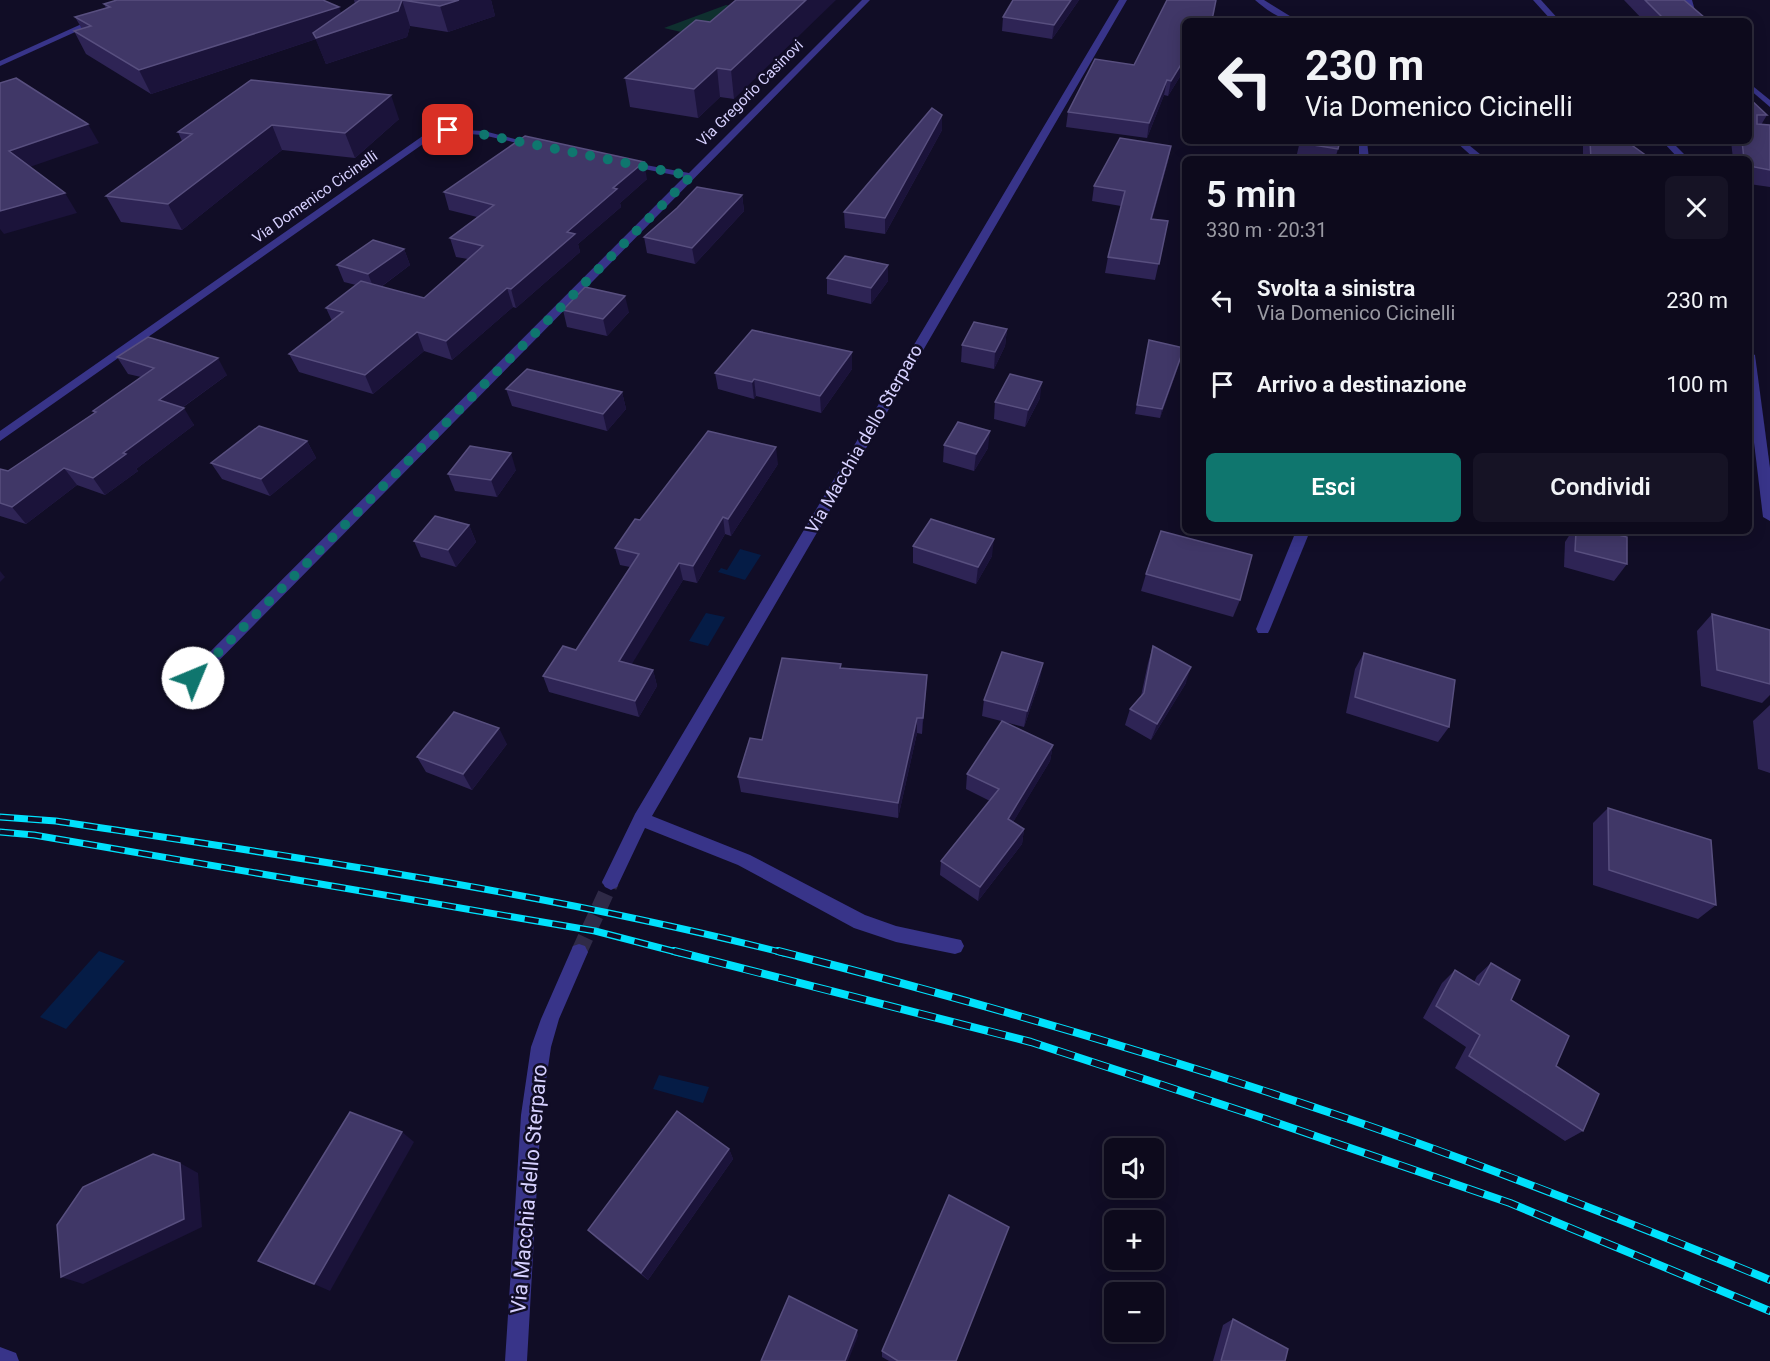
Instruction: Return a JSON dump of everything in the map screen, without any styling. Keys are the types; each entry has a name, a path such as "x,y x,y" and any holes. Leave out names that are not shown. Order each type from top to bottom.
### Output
{"street":[{"name":"Via Gregorio Casinovi","path":"176,695 866,0"},
{"name":"Via Macchia dello Sterparo","path":"611,882 641,819 1123,0"},
{"path":"1259,0 1287,18"},
{"path":"1537,0 1553,18"},
{"path":"1688,0 1693,18"},
{"path":"0,64 114,13"},
{"path":"1752,88 1770,104"},
{"name":"Via Domenico Cicinelli","path":"0,437 430,135 442,131 461,131 545,147"},
{"path":"1462,144 1476,156"},
{"path":"1669,144 1681,156"},
{"path":"612,160 691,176"},
{"path":"1752,378 1770,517"},
{"path":"1263,629 1286,578 1302,534"},
{"path":"641,819 744,860 861,922 896,934 955,946"},
{"name":"Via Macchia dello Sterparo","path":"516,1361 531,1115 536,1078 549,1019 579,952"},
{"path":"0,1358 8,1361"}],"green space":[{"path":"726,5 733,6 694,35 664,28"}],"water":[{"path":"740,549 761,555 745,580 718,572 721,568 727,570"},
{"path":"706,613 725,617 708,646 689,641"},
{"path":"99,951 125,961 66,1029 40,1017"},
{"path":"659,1075 709,1087 703,1103 653,1089"}],"building":[{"path":"117,0 323,0 339,7 139,70 74,31 91,26 75,17 110,7 104,4"},
{"path":"360,0 402,0 398,11 316,38 313,33"},
{"path":"402,0 459,0 440,6"},
{"path":"736,0 806,0 731,70 717,68 694,89 625,78 696,20 710,22"},
{"path":"1013,0 1071,0 1054,25 1003,17"},
{"path":"1167,0 1216,0 1212,18 1182,18 1182,63 1171,81 1167,80 1149,123 1068,112 1095,59 1134,65"},
{"path":"1645,0 1684,0 1705,18 1662,17"},
{"path":"16,78 88,124 9,151 65,193 0,211 0,83"},
{"path":"251,80 391,95 345,133 272,125 168,204 106,196 192,134 178,132"},
{"path":"1752,101 1767,115 1757,115 1757,124 1770,125 1770,170 1752,167 1752,156 1744,156 1742,144 1752,144"},
{"path":"932,108 942,115 885,218 844,212"},
{"path":"525,136 644,162 613,188 617,189 567,232 575,234 511,289 507,288 446,341 417,332 365,375 289,354 343,312 326,308 361,281 424,298 483,246 450,238 494,205 444,192"},
{"path":"1120,138 1171,146 1151,219 1168,221 1159,264 1108,257 1125,191 1094,186"},
{"path":"1306,144 1339,144 1338,149"},
{"path":"1590,144 1630,144 1647,156 1591,156"},
{"path":"697,187 742,195 692,248 644,237 677,208"},
{"path":"373,240 404,249 368,274 337,265"},
{"path":"845,256 888,265 871,288 827,278"},
{"path":"585,287 625,296 603,319 563,310"},
{"path":"974,322 1007,329 995,352 962,345"},
{"path":"752,330 852,352 820,396 754,379 752,382 715,373"},
{"path":"148,337 218,358 159,400 184,408 93,478 64,468 12,507 0,503 0,469 8,471 96,412 93,411 154,368 117,357"},
{"path":"1149,340 1182,348 1182,354 1162,409 1137,405"},
{"path":"527,369 622,392 603,414 506,389"},
{"path":"1010,374 1042,382 1028,410 995,402"},
{"path":"958,422 990,431 976,454 944,445"},
{"path":"259,426 307,441 261,479 211,463"},
{"path":"708,431 776,447 728,519 723,517 693,566 679,563 619,661 653,670 635,701 543,676 563,646 576,650 639,554 615,548 635,519 640,520"},
{"path":"470,446 511,453 491,480 448,474"},
{"path":"435,516 469,525 448,550 414,541"},
{"path":"931,519 994,539 978,567 913,546"},
{"path":"1161,531 1252,555 1240,600 1146,574"},
{"path":"1576,534 1614,534 1627,537 1627,564 1575,551"},
{"path":"1712,614 1770,630 1770,684 1717,670"},
{"path":"1153,646 1191,667 1157,724 1130,709 1144,693"},
{"path":"1002,652 1043,663 1027,711 984,700"},
{"path":"1364,653 1455,680 1449,727 1355,697"},
{"path":"782,658 841,664 840,668 927,675 923,718 917,718 898,803 738,777 750,738 762,740"},
{"path":"454,712 499,728 463,774 417,757"},
{"path":"1002,721 1053,745 1008,819 1024,829 980,887 941,861 999,789 967,774"},
{"path":"1608,808 1711,840 1716,905 1609,870"},
{"path":"1491,963 1520,980 1511,1000 1569,1036 1556,1066 1599,1094 1583,1131 1469,1056 1480,1035 1436,1006 1455,970 1479,985"},
{"path":"677,1111 729,1149 641,1273 588,1230"},
{"path":"350,1112 402,1132 314,1284 258,1261"},
{"path":"153,1154 180,1163 184,1219 61,1277 57,1225 83,1187"},
{"path":"949,1195 1009,1227 956,1361 898,1361 882,1351"},
{"path":"789,1296 857,1330 845,1361 761,1361"},
{"path":"1233,1319 1288,1349 1285,1361 1221,1361"}],"tunnel":[{"path":"579,952 611,882"}],"railway":[{"path":"0,817 56,821 422,878 603,912 784,953"},
{"path":"0,832 34,835 595,931 680,953"},
{"path":"674,951 1031,1042 1263,1118 1510,1203 1770,1311"},
{"path":"778,951 1062,1028 1273,1094 1504,1175 1770,1280"}],"route":[{"path":"193,678 691,176 466,131 448,130"}]}
